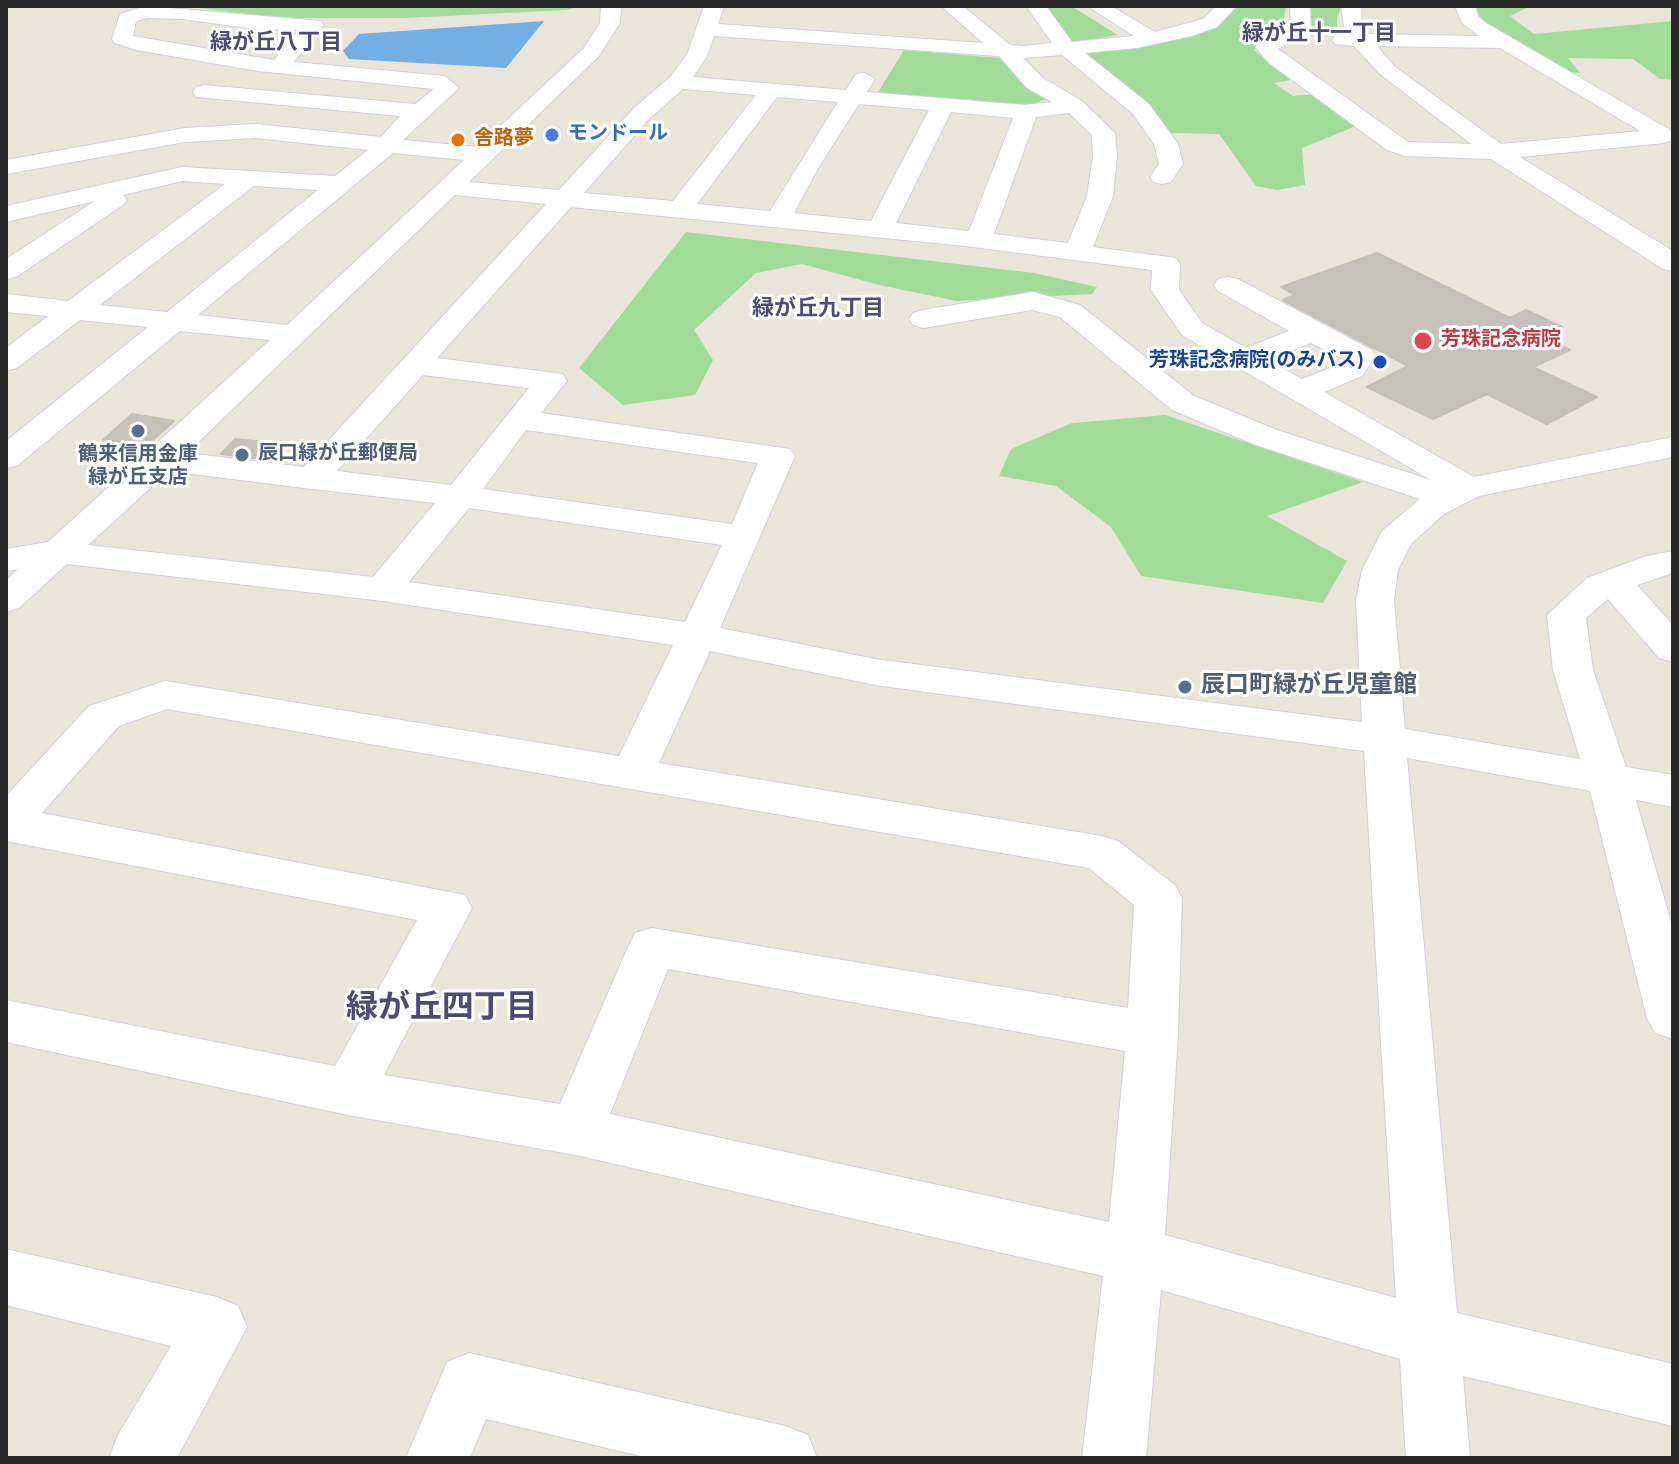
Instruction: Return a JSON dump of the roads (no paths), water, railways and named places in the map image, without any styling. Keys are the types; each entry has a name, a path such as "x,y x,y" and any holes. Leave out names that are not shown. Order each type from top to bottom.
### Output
{"street":[{"path":"6,600 161,460 592,52 610,23 611,6"},
{"path":"312,479 642,113 705,57 705,29 714,6"},
{"path":"1036,6 1066,48 1141,109 1166,144 1171,164 1162,177"},
{"path":"1097,6 1153,39"},
{"path":"705,29 1006,52 1153,39 1210,23 1227,6"},
{"path":"1300,6 1301,30 1291,38 1265,47 1276,59 1395,145 1405,149 1496,152 1664,136 1504,42 1469,19 1465,6"},
{"path":"1351,6 1352,28 1387,70 1496,152 1673,263"},
{"path":"6,458 342,184 387,146 399,128 448,88 437,81 279,67 218,60 122,39 127,18 146,12 182,13 256,23 314,25 279,67"},
{"path":"946,13 972,22 1035,83 1074,106 1103,133 1105,156 1100,196 1078,252"},
{"path":"1291,38 1504,42"},
{"path":"779,218 808,165 885,43"},
{"path":"185,135 218,60"},
{"path":"838,68 869,70"},
{"path":"678,82 1024,112 1074,106"},
{"path":"204,92 420,111"},
{"path":"681,208 770,92"},
{"path":"880,229 942,107"},
{"path":"979,239 1024,112"},
{"path":"6,167 185,135 256,131 482,155"},
{"path":"6,214 182,174 342,184"},
{"path":"6,362 250,177"},
{"path":"6,271 135,186"},
{"path":"449,187 566,196 979,239 1166,264 1165,290 1192,329 1299,391 1459,493"},
{"path":"1228,285 1361,356 1351,370 1299,391"},
{"path":"923,319 1033,301 1070,311 1183,403 1265,437 1459,493"},
{"path":"6,303 292,334"},
{"path":"1242,360 1312,332"},
{"path":"383,590 518,419 552,381 417,365"},
{"path":"518,419 778,456 744,537 633,772"},
{"path":"1438,1458 1375,600 1380,570 1395,539 1432,507 1459,493 1673,447"},
{"path":"161,460 460,496 744,537"},
{"path":"6,560 57,552 383,590 696,636 875,672 1387,740 1673,791"},
{"path":"1673,562 1656,565 1600,586 1566,615 1573,670 1584,712 1609,781 1673,1018"},
{"path":"1613,581 1673,649"},
{"path":"6,824 104,716 165,695 1102,853 1158,898 1152,1034 1135,1255 1114,1458"},
{"path":"6,824 448,908 348,1092"},
{"path":"576,1131 652,947 1152,1034"},
{"path":"6,1021 348,1092 576,1131 1135,1255 1429,1337 1673,1395"},
{"path":"6,1277 217,1327 141,1458"},
{"path":"438,1458 469,1384 785,1458"}],"water":[{"path":"544,21 506,68 349,59 343,51 359,34"}],"place":[{"name":"モンドール","path":"552,135"},
{"name":"舎路夢","path":"458,140"},
{"name":"芳珠記念病院","path":"1423,341"},
{"name":"芳珠記念病院(のみバス)","path":"1380,362"},
{"name":"鶴来信用金庫 緑が丘支店","path":"138,431"},
{"name":"辰口緑が丘郵便局","path":"242,455"},
{"name":"辰口町緑が丘児童館","path":"1185,687"}],"district":[{"name":"緑が丘十一丁目","path":"1319,36"},
{"name":"緑が丘八丁目","path":"276,45"},
{"name":"緑が丘九丁目","path":"818,311"},
{"name":"緑が丘四丁目","path":"442,1011"}]}
